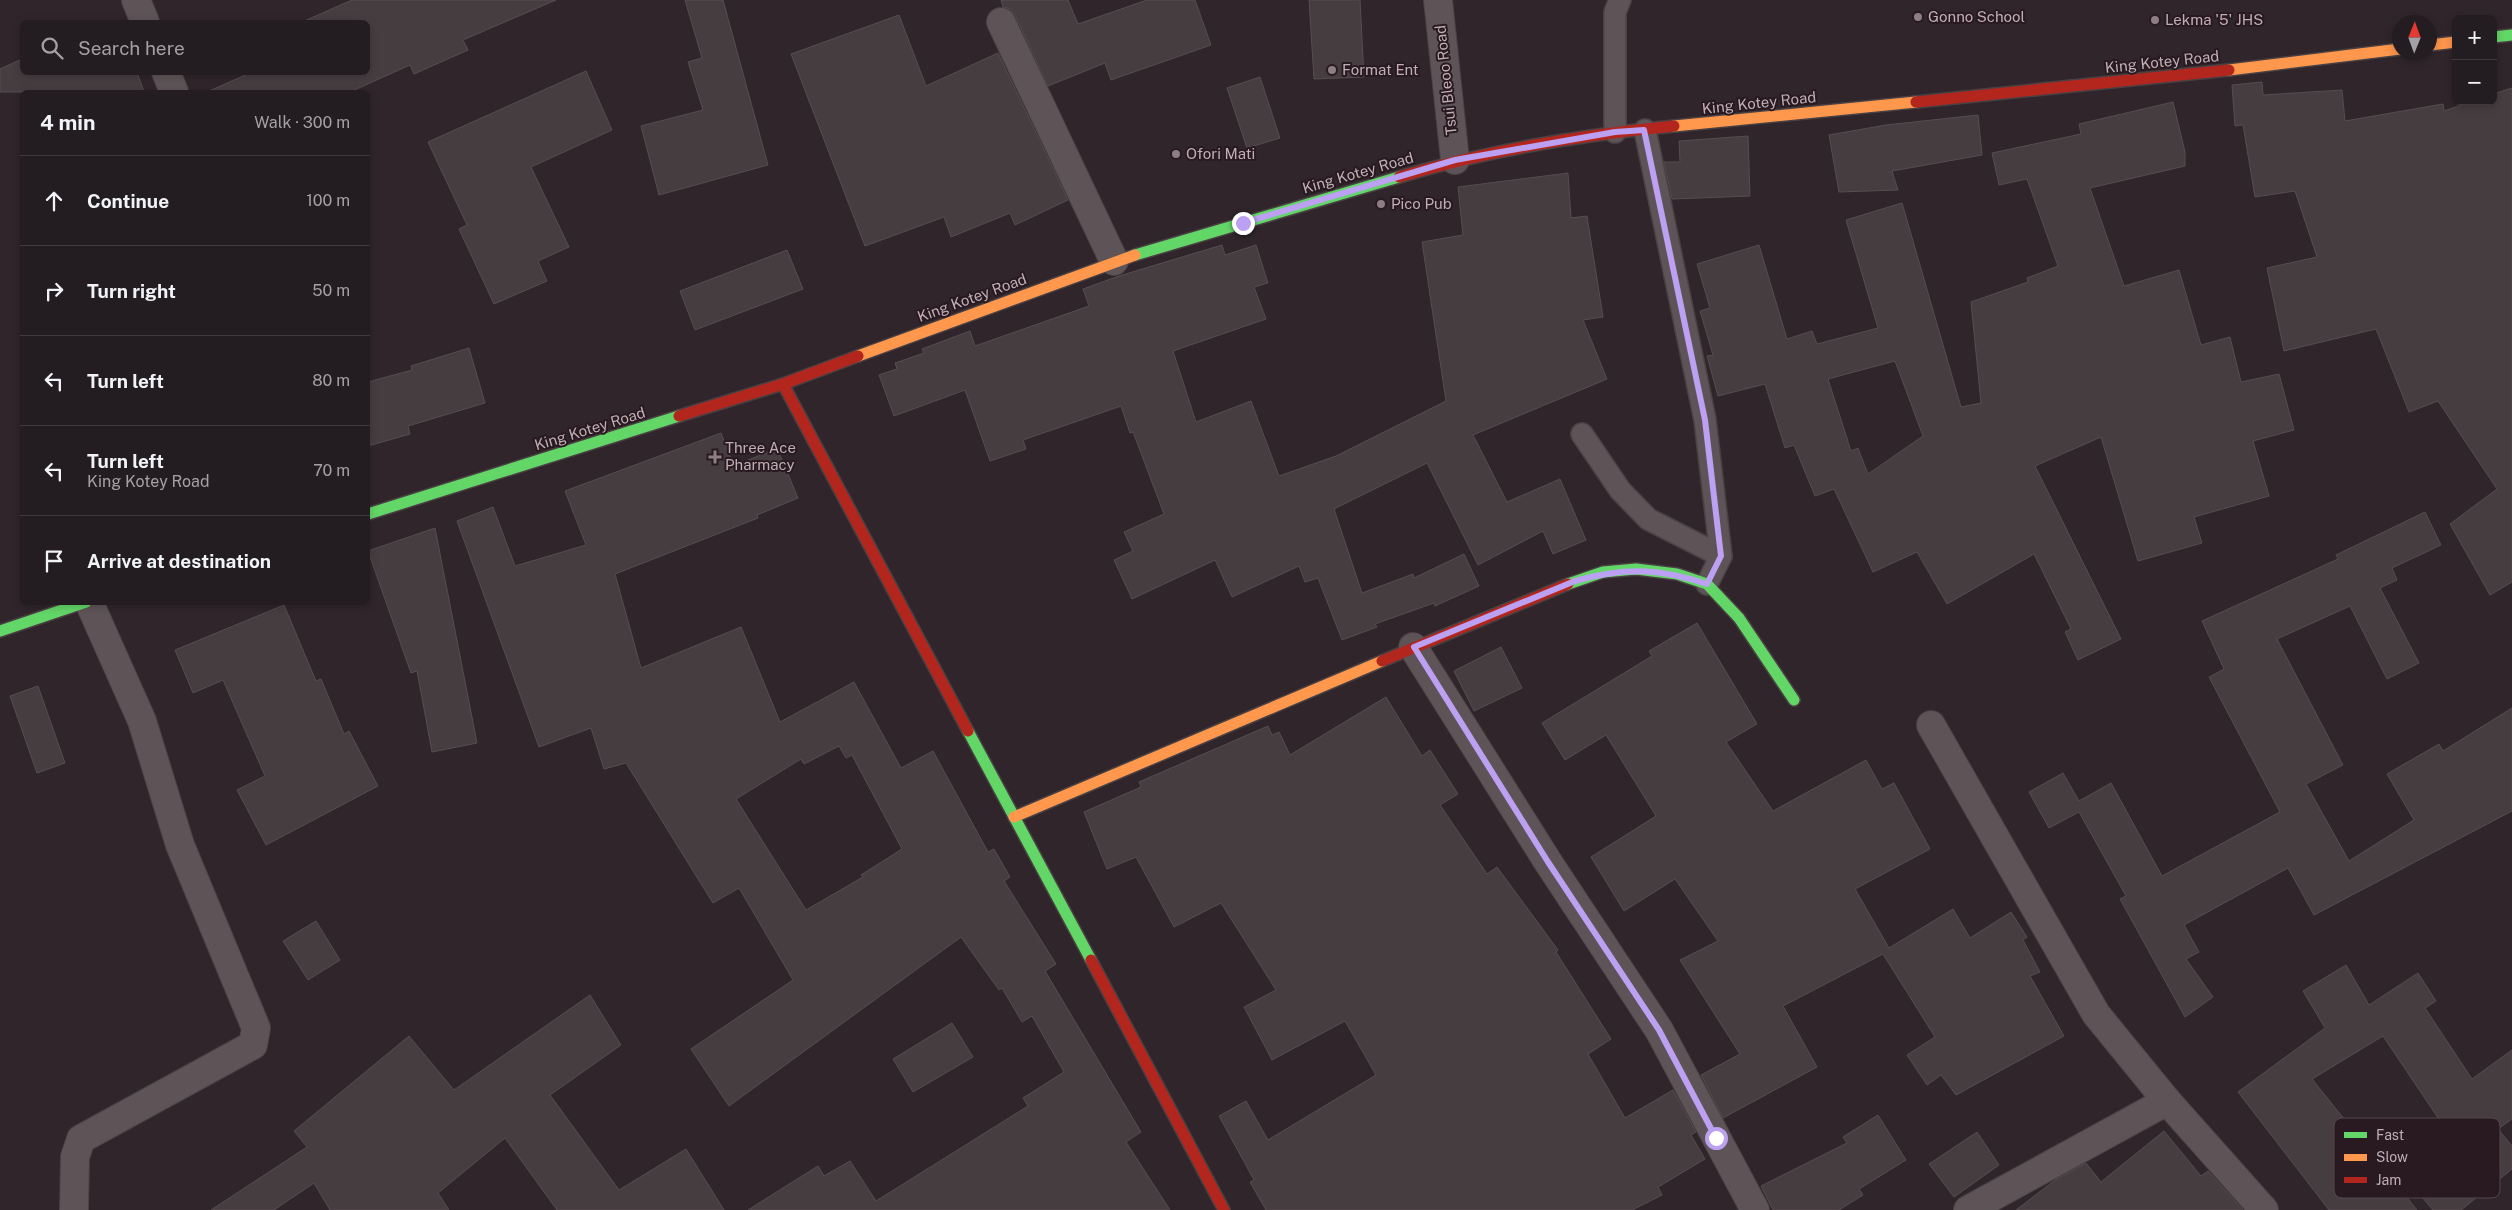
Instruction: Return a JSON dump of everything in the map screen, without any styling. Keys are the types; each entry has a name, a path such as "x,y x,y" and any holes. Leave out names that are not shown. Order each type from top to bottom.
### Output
{"street":[{"path":"136,0 144,20"},
{"name":"Tsui Bleoo Road","path":"1438,0 1455,160"},
{"path":"1001,22 1114,260"},
{"path":"2497,37 2512,35"},
{"path":"2437,44 2452,42"},
{"name":"King Kotey Road","path":"370,513 783,384 1114,260 1455,160 1615,132 2212,72 2392,50"},
{"path":"167,75 173,90"},
{"path":"783,384 1224,1210"},
{"path":"1014,817 1414,647 1566,584 1603,572 1644,570 1677,574 1707,584 1739,618 1794,700"},
{"path":"0,631 78,605"},
{"path":"74,1210 75,1157 81,1139 253,1045 256,1028 180,845 142,721 88,605"},
{"path":"1414,647 1548,862 1659,1030 1755,1210"},
{"path":"1931,725 2096,1014 2167,1101 2264,1210"},
{"path":"1968,1210 2167,1101"}],"lane":[{"path":"1615,132 1615,12 1620,0"},
{"path":"1644,130 1705,420 1721,556 1707,584"},
{"path":"1582,434 1620,490 1648,519 1721,556"}],"building":[{"path":"352,0 556,0 463,40 468,50 414,74 410,65 354,90 212,90 245,75 370,75 370,20 307,20"},
{"path":"685,0 723,0 768,165 659,195 641,126 703,110 688,62 702,58"},
{"path":"1001,0 1068,0 1078,24 1147,0 1195,0 1211,45 1111,80 1105,63 1048,86 1015,15 1010,9 1003,7"},
{"path":"1309,0 1360,0 1364,77 1314,79"},
{"path":"899,15 926,86 998,53 1068,200 1015,225 1010,213 951,237 944,217 865,246 791,54"},
{"path":"20,60 20,75 138,75 143,90 20,90 20,92 0,92 0,69"},
{"path":"586,71 612,130 531,167 569,247 538,261 547,281 494,304 459,229 467,225 428,142"},
{"path":"1260,77 1280,138 1247,148 1227,88"},
{"path":"2262,82 2263,95 2342,90 2345,121 2443,104 2444,111 2461,105 2497,105 2497,93 2512,88 2512,582 2490,595 2450,524 2497,489 2438,401 2409,412 2376,329 2284,351 2267,268 2317,257 2295,191 2255,197 2243,125 2235,126 2232,85"},
{"path":"2173,102 2185,152 2185,166 2090,188 2124,286 2179,270 2201,345 2230,337 2241,382 2279,374 2294,430 2253,441 2269,496 2194,517 2202,543 2138,561 2101,437 2035,466 2121,639 2078,660 2065,632 2071,629 2034,554 1947,604 1917,552 1873,572 1834,489 1815,496 1794,445 1785,448 1765,384 1718,396 1707,356 1713,355 1700,311 1710,308 1697,264 1759,245 1787,339 1812,331 1817,344 1878,328 1846,220 1902,203 1961,407 1981,403 1971,302 2028,282 2027,278 2058,266 2027,179 1999,185 1992,153 2081,134 2079,124","holes":["1895,361 1923,436 1868,474 1858,448 1851,451 1828,379"]},
{"path":"1978,115 1982,155 1892,171 1898,190 1839,192 1829,135 1886,125"},
{"path":"1748,136 1750,196 1672,199 1664,162 1680,162 1679,141"},
{"path":"1568,173 1571,218 1587,216 1603,317 1583,320 1607,379 1473,435 1507,502 1560,479 1586,540 1553,554 1543,531 1478,565 1427,463 1334,509 1362,593 1413,574 1414,578 1464,554 1479,586 1435,606 1434,603 1375,624 1377,627 1342,640 1318,578 1305,582 1299,566 1232,597 1215,560 1132,599 1114,560 1133,551 1124,532 1164,514 1133,432 1130,433 1121,406 1023,440 1026,449 990,461 965,390 894,416 879,375 897,369 895,363 924,353 922,349 970,331 975,346 1089,306 1083,289 1119,276 1222,245 1225,255 1256,245 1268,283 1254,287 1266,319 1173,351 1196,422 1251,401 1279,476 1336,456 1446,401 1422,242 1463,235 1458,187"},
{"path":"787,250 803,289 695,330 680,291"},
{"path":"469,348 485,403 408,426 410,434 370,445 370,381 412,370 411,366"},
{"path":"721,433 734,466 777,448 798,498 757,515 758,518 615,574 641,668 741,627 780,722 854,682 901,768 933,751 988,852 994,849 1010,877 1004,881 1056,964 1045,971 1141,1132 1126,1142 1170,1210 748,1210 818,1166 824,1176 850,1161 876,1201 1028,1106 1023,1098 1064,1072 1032,1016 1022,1022 1002,988 999,990 961,937 729,1106 691,1049 793,980 739,888 713,903 626,763 604,769 591,728 539,747 457,521 493,507 515,566 586,545 565,491","holes":["839,746 846,758 852,755 902,849 861,875 863,877 806,910 736,799 801,759 804,764"]},
{"path":"2425,512 2441,545 2392,568 2397,580 2380,588 2419,663 2387,679 2350,606 2277,639 2343,765 2306,784 2349,861 2414,820 2387,774 2439,744 2443,751 2512,708 2512,811 2314,915 2288,868 2184,925 2199,952 2186,959 2213,997 2185,1017 2120,899 2126,896 2079,812 2049,828 2029,792 2063,773 2079,801 2111,783 2162,876 2280,812 2209,677 2224,669 2202,621 2338,559 2336,555"},
{"path":"435,528 477,743 432,752 417,671 411,673 370,557 370,550"},
{"path":"284,605 316,681 321,679 344,734 349,731 378,786 266,845 237,790 265,776 223,680 193,693 175,650"},
{"path":"1697,623 1757,724 1726,742 1773,811 1866,760 1882,789 1894,783 1930,849 1855,889 1889,948 1953,909 1970,938 2011,912 2027,937 2023,940 2040,972 2030,976 2064,1036 1956,1095 1941,1075 1927,1085 1907,1055 1935,1037 1883,954 1783,1006 1817,1067 1723,1118 1701,1075 1740,1054 1680,960 1718,941 1675,879 1624,911 1591,857 1656,816 1606,735 1565,760 1542,723 1652,656 1649,651"},
{"path":"1501,647 1522,688 1474,711 1454,671"},
{"path":"38,686 65,763 37,773 10,696"},
{"path":"1386,697 1422,756 1430,750 1458,794 1440,805 1487,874 1497,867 1558,950 1556,952 1611,1039 1588,1054 1625,1118 1673,1090 1696,1132 1691,1135 1705,1159 1658,1187 1662,1195 1632,1210 1266,1210 1250,1182 1254,1180 1219,1116 1246,1101 1268,1140 1376,1075 1345,1021 1272,1060 1244,1007 1276,990 1221,903 1174,927 1136,857 1107,869 1084,812 1141,787 1139,782 1268,726 1272,735 1279,732 1290,755"},
{"path":"316,921 340,960 308,980 283,941"},
{"path":"2346,965 2369,1005 2418,973 2436,1001 2425,1008 2472,1079 2512,1050 2512,1119 2500,1128 2500,1118 2438,1118 2383,1036 2312,1079 2343,1118 2334,1118 2334,1198 2407,1198 2417,1210 2329,1210 2238,1092 2325,1028 2303,991"},
{"path":"590,995 621,1045 550,1095 619,1190 686,1149 724,1210 557,1210 505,1138 438,1193 449,1210 330,1210 314,1183 274,1210 211,1210 307,1147 294,1131 409,1036 454,1090"},
{"path":"952,1023 973,1057 913,1092 893,1059"},
{"path":"1878,1115 1906,1160 1859,1189 1863,1195 1839,1210 1773,1210 1761,1186 1847,1143 1843,1137"},
{"path":"2164,1131 2201,1176 2208,1171 2243,1210 2016,1210 2055,1180 2086,1163 2101,1182"},
{"path":"2500,1131 2512,1146 2512,1169 2500,1179"},
{"path":"1977,1132 1999,1165 1954,1197 1929,1164"},
{"path":"2423,1198 2476,1198 2461,1210 2433,1210"}],"traffic: fast":[{"path":"2497,37 2512,35"},
{"path":"1135,255 1399,177"},
{"path":"370,513 679,416"},
{"path":"1568,584 1603,572 1636,569 1677,574 1707,584 1739,618 1794,700"},
{"path":"0,631 77,605"},
{"path":"968,731 1091,960"}],"traffic: slow":[{"path":"2437,44 2452,42"},
{"path":"2229,70 2392,50"},
{"path":"1674,126 1916,102"},
{"path":"858,356 1135,255"},
{"path":"1014,817 1382,661"}],"traffic: jam":[{"path":"1916,102 2229,70"},
{"path":"1399,177 1501,151 1570,139 1674,126"},
{"path":"679,416 783,384 858,356"},
{"path":"783,384 968,731"},
{"path":"1382,661 1568,584"},
{"path":"1091,960 1224,1210"}],"place":[{"name":"Gonno School","path":"1918,17"},
{"name":"Lekma '5' JHS","path":"2155,20"},
{"name":"Format Ent","path":"1332,70"},
{"name":"Ofori Mati","path":"1176,154"},
{"name":"Pico Pub","path":"1381,204"},
{"name":"Three Ace Pharmacy","path":"715,457"}],"route":[{"path":"1243,223 1455,160 1615,132 1644,130 1705,420 1721,556 1707,584 1677,574 1636,569 1603,572 1575,581 1414,647 1548,862 1659,1030 1716,1138"}]}
